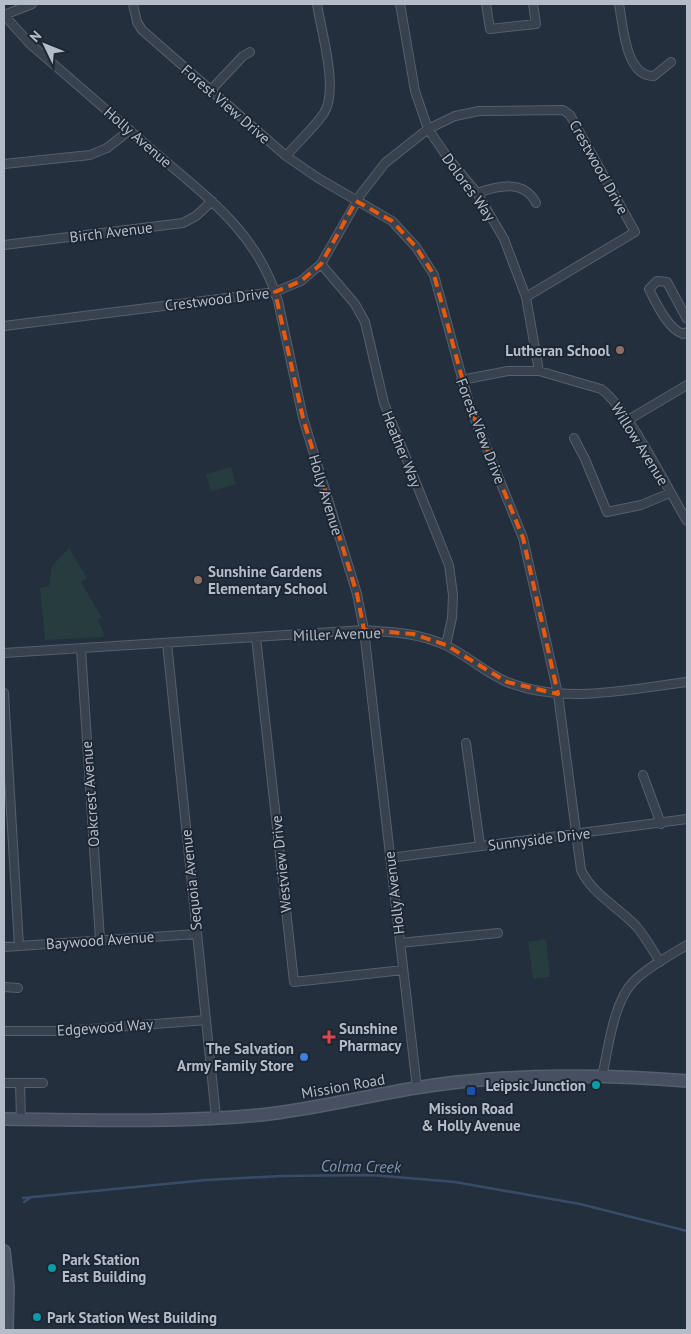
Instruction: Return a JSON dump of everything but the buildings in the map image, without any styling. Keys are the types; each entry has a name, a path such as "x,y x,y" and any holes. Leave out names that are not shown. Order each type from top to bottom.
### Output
{"main road":[{"name":"Mission Road","path":"4,1119 216,1117 291,1111 417,1088 481,1080 602,1077 687,1081"},
{"path":"4,1251 8,1295 7,1330"}],"street":[{"path":"4,15 32,4"},
{"name":"Forest View Drive","path":"134,4 137,22 142,30 286,156 392,221 416,247 434,275 461,380 470,407 523,538 558,694 578,834 581,870 586,881 595,892 637,927 660,962"},
{"path":"286,156 324,113 329,100 330,83 317,4"},
{"name":"Dolores Way","path":"400,4 415,91 428,129 448,158 477,193 504,239 526,297 539,372"},
{"path":"486,4 490,29 536,24 533,4"},
{"path":"619,4 627,47 637,69 645,75 654,76 671,62"},
{"name":"Holly Avenue","path":"4,15 30,44 230,218 252,245 275,292 304,423 357,594 364,630 417,1088"},
{"path":"211,90 243,56 250,52"},
{"name":"Crestwood Drive","path":"4,326 275,292 301,281 321,264 356,200 386,163 428,129 454,116 479,112 563,110 570,115 634,232 526,297"},
{"path":"4,164 90,155 107,148 130,130"},
{"path":"477,193 497,187 522,187 531,193 536,203"},
{"name":"Birch Avenue","path":"4,245 183,223 196,216 212,201"},
{"name":"Heather Way","path":"321,264 355,304 364,322 384,404 449,565 453,595 452,618 446,645"},
{"path":"687,319 666,282 657,281 650,289 654,298 676,332 683,334 687,332"},
{"name":"Willow Avenue","path":"461,380 508,371 539,372 601,389 607,393 628,420 687,521"},
{"path":"628,420 687,385"},
{"path":"574,438 607,512 641,505 670,493"},
{"name":"Miller Avenue","path":"4,653 364,630 413,634 446,645 507,682 558,694 585,695 687,682"},
{"name":"Westview Drive","path":"256,638 294,982 403,970"},
{"name":"Sequoia Avenue","path":"166,644 216,1117"},
{"name":"Oakcrest Avenue","path":"81,649 100,940"},
{"path":"4,693 19,946"},
{"path":"466,743 480,845"},
{"path":"642,775 661,824"},
{"name":"Sunnyside Drive","path":"390,858 480,845 661,824 687,819"},
{"path":"400,943 498,933"},
{"name":"Baywood Avenue","path":"4,946 196,934"},
{"path":"602,1077 624,995 639,976 687,945"},
{"path":"4,987 18,988"},
{"name":"Edgewood Way","path":"4,1031 65,1031 206,1020"},
{"path":"4,1083 42,1084"},
{"path":"20,1083 21,1119"}],"highlighted area":[{"path":"356,201 392,221 416,247 434,275 470,407 523,538 558,694 507,682 446,645 413,634 364,630 357,594 303,418 275,292 301,281 321,264"}],"green space":[{"path":"231,467 236,484 211,491 206,474"},
{"path":"69,548 87,578 81,582 102,618 97,620 103,630 104,637 45,640 40,588 49,586 52,566"},
{"path":"546,939 550,977 533,979 528,942"}],"waterway":[{"name":"Colma Creek","path":"23,1198 206,1180 281,1176 372,1175 455,1182 580,1204 687,1231"},
{"name":"Colma Creek","path":"24,1202 30,1198"}],"place":[{"name":"Lutheran School","path":"620,350"},
{"name":"Sunshine Gardens Elementary School","path":"198,580"},
{"name":"Sunshine Pharmacy","path":"329,1037"},
{"name":"The Salvation Army Family Store","path":"304,1057"},
{"name":"Leipsic Junction","path":"596,1085"},
{"name":"Mission Road & Holly Avenue","path":"471,1091"},
{"name":"Park Station East Building","path":"52,1268"},
{"name":"Park Station West Building","path":"37,1317"}]}
